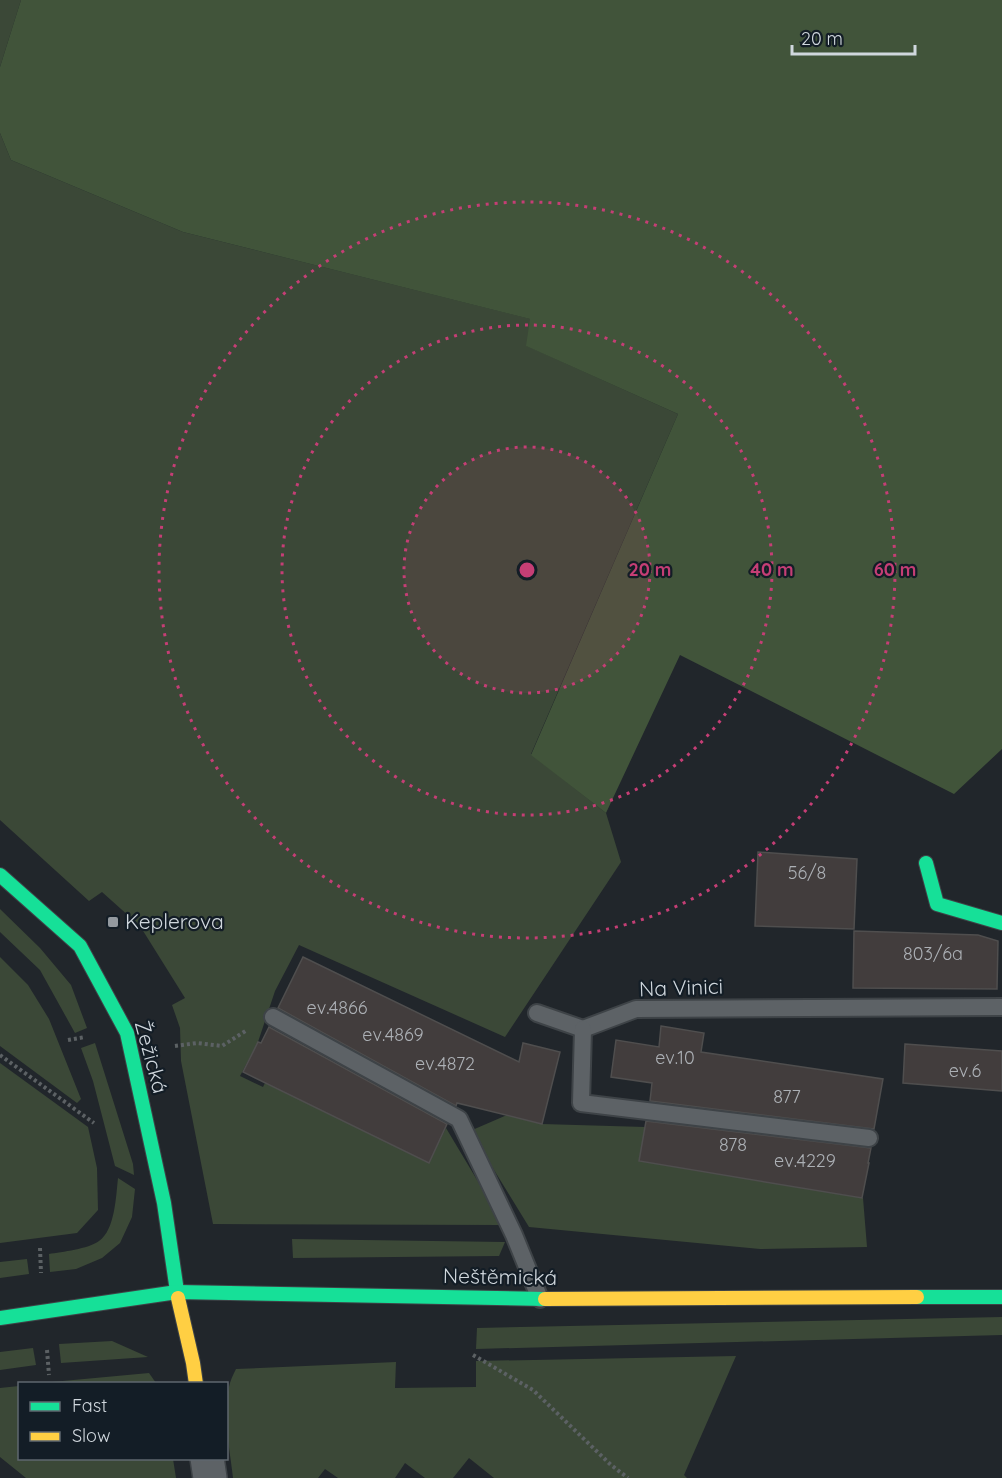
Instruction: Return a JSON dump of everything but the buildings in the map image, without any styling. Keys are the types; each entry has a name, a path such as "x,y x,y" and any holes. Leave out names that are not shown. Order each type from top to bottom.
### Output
{"street":[{"path":"926,863 937,904 1002,923"},
{"name":"Žežická","path":"0,875 80,946 127,1033 164,1203 177,1292"},
{"path":"177,1292 196,1382"},
{"name":"Neštěmická","path":"0,1318 177,1292 540,1299 1002,1297"},
{"path":"207,1460 210,1478"}],"lane":[{"name":"Na Vinici","path":"583,1029 636,1009 1002,1007"},
{"path":"537,1013 583,1029 581,1102 869,1138"},
{"path":"273,1017 459,1119 514,1234 540,1299"}],"path":[{"path":"174,1046 196,1043 222,1046 246,1031 251,1022"},
{"path":"68,1040 87,1037"},
{"path":"0,1055 94,1123"},
{"path":"40,1248 41,1273"},
{"path":"47,1346 49,1375"},
{"path":"473,1355 533,1390 611,1465 628,1478"}],"green space":[{"path":"0,0 21,0 0,67"},
{"path":"21,0 1002,0 1002,749 954,794 680,655 606,813 531,755 678,414 526,346 530,319 183,232 11,160 0,133 0,67"},
{"path":"0,133 11,160 183,232 531,319 527,346 678,414 531,754 606,813 621,862 505,1037 299,945 275,991 258,1042 240,1076 263,1087 265,1083 429,1162 446,1128 504,1225 213,1224 181,1061 180,1028 172,1005 185,998 140,926 102,892 89,901 0,820"},
{"path":"0,909 40,948 71,985 87,1028 75,1033 40,970 0,932"},
{"path":"0,957 28,985 49,1019 81,1099 77,1103 0,1046"},
{"path":"95,1043 133,1164 134,1175 115,1166 93,1081 81,1048"},
{"path":"0,1063 88,1127 97,1168 98,1210 77,1233 0,1243"},
{"path":"507,1115 542,1124 645,1127 640,1161 863,1198 867,1247 760,1249 529,1227 470,1131"},
{"path":"118,1178 135,1189 132,1217 120,1243 102,1258 76,1269 50,1272 49,1254 88,1246 104,1236 112,1221"},
{"path":"292,1239 505,1242 499,1256 293,1258"},
{"path":"27,1259 29,1274 0,1278 0,1262"},
{"path":"1002,1317 1002,1335 476,1349 477,1328"},
{"path":"112,1341 148,1357 61,1363 59,1344"},
{"path":"33,1348 36,1365 0,1370 0,1352"},
{"path":"736,1356 684,1475 687,1478 494,1478 469,1458 453,1478 425,1478 405,1463 395,1478 338,1478 325,1469 318,1478 233,1478 228,1440 228,1392 236,1369 396,1362 395,1388 476,1387 476,1361"},
{"path":"149,1373 155,1382 52,1382"},
{"path":"18,1386 18,1460 173,1460 176,1478 26,1478 0,1457 0,1388"}],"traffic: fast":[{"path":"926,863 937,904 1002,923"},
{"path":"0,875 80,946 127,1033 164,1203 178,1298"},
{"path":"0,1318 177,1292 545,1299"},
{"path":"917,1297 1002,1297"}],"traffic: slow":[{"path":"545,1299 917,1297"},
{"path":"178,1298 196,1382"}],"place":[{"name":"Keplerova","path":"113,922"}]}
